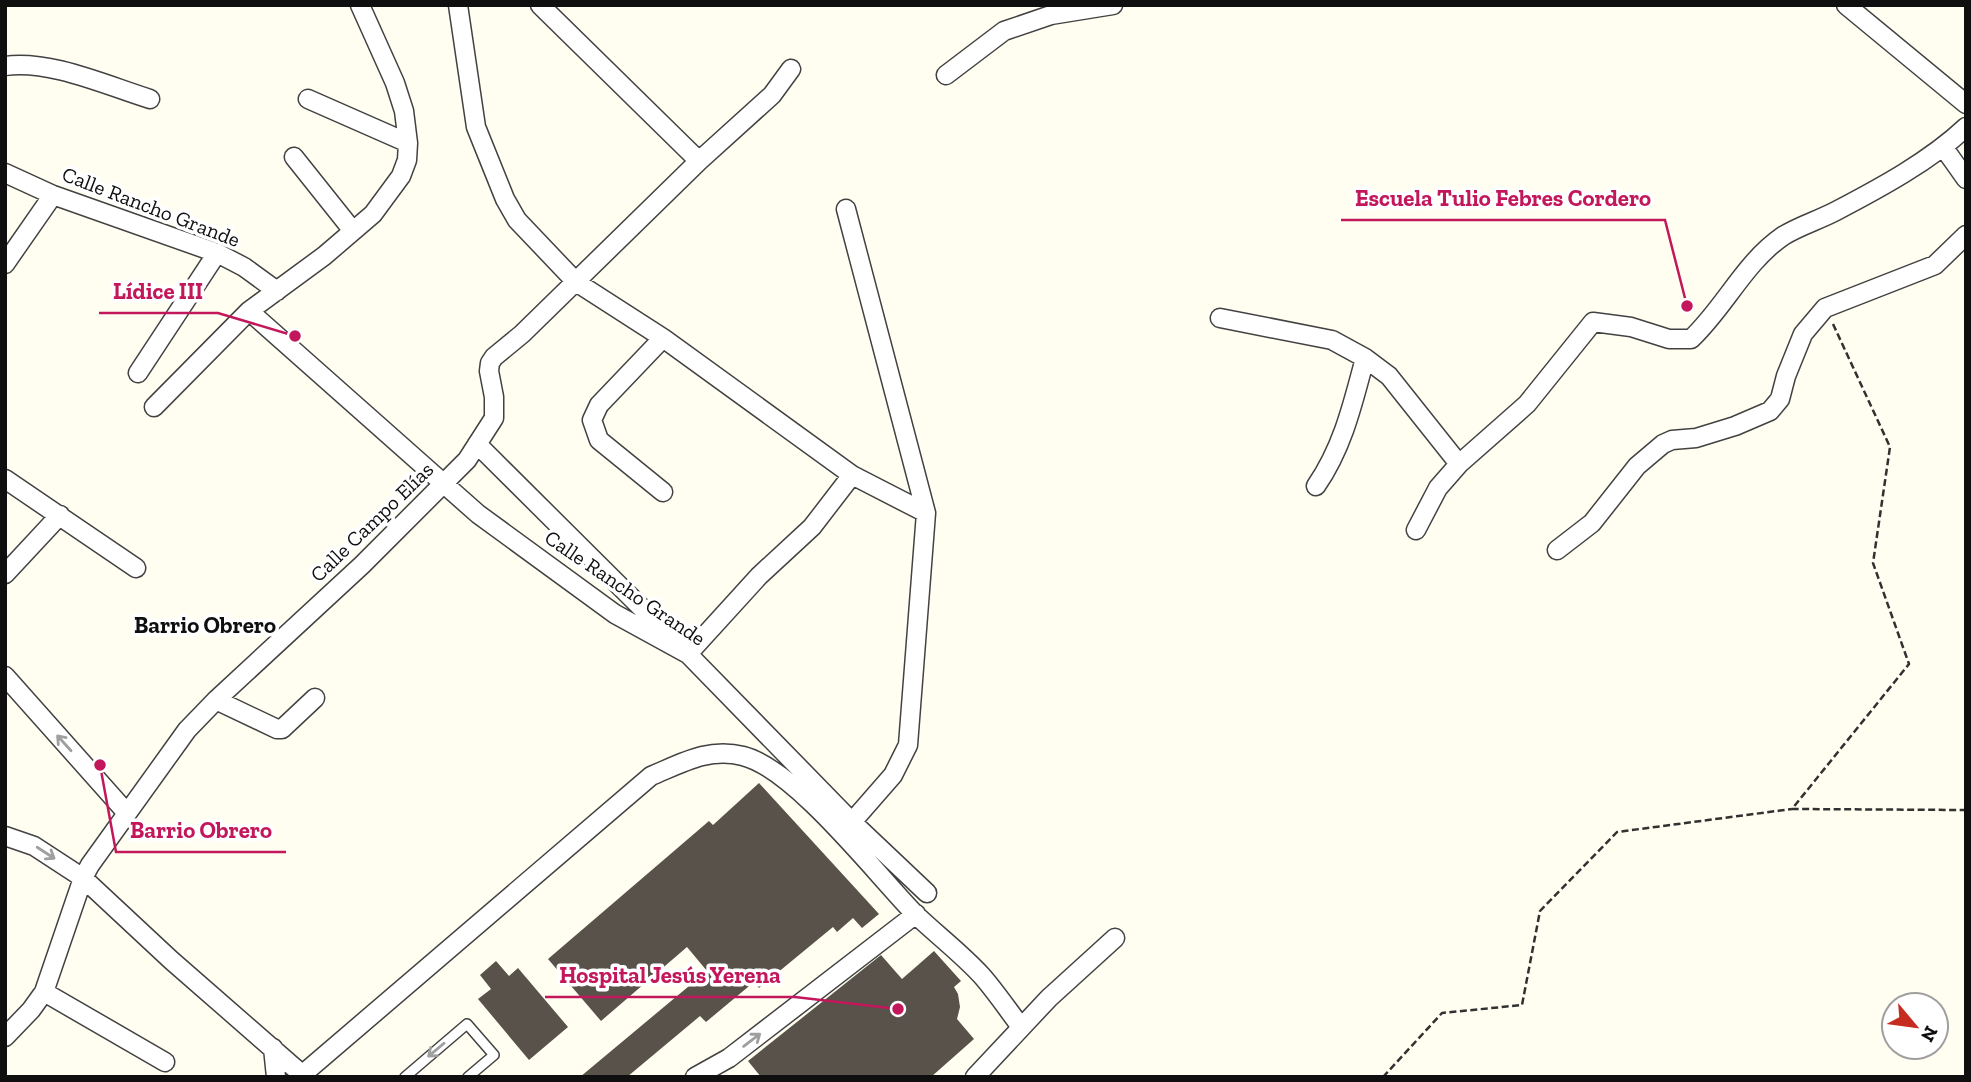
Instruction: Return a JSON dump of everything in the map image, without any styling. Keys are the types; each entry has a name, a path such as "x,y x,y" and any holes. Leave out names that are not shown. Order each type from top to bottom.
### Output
{"street":[{"path":"154,407 249,311 373,214 401,176 407,160 408,143 404,111 395,83 360,5"},
{"path":"458,5 475,127 505,199 517,220 576,282 663,338 852,475 926,513"},
{"path":"540,5 699,161"},
{"path":"946,75 1004,31 1051,15 1113,5"},
{"path":"1846,5 1966,104"},
{"path":"5,66 22,64 63,72 150,99"},
{"name":"Calle Campo Elías","path":"5,1037 44,992 83,878 126,812 187,730 362,565 467,460 494,418 494,397 489,371 494,357 772,94 791,69"},
{"path":"308,99 408,143"},
{"path":"1416,530 1438,488 1458,464 1527,404 1593,322 1631,327 1669,339 1692,339 1711,320 1748,267 1784,236 1836,211 1944,148 1966,127"},
{"path":"1944,148 1966,179"},
{"path":"294,157 353,231"},
{"name":"Calle Rancho Grande","path":"5,173 53,195 217,253 244,267 277,291"},
{"path":"5,264 53,195"},
{"path":"846,209 926,513 908,745 893,775 852,822"},
{"path":"1557,550 1592,523 1637,466 1663,444 1709,434 1770,411 1780,399 1803,334 1825,308 1935,265 1966,234"},
{"path":"138,373 217,253"},
{"name":"Calle Rancho Grande","path":"249,311 478,514 615,614 688,654 852,822 927,893"},
{"path":"1220,318 1332,340 1365,358 1389,376 1458,464"},
{"path":"663,338 599,405 592,420 599,440 663,492"},
{"path":"1316,486 1330,465 1347,427 1365,358"},
{"path":"477,444 688,654 759,576 811,527 852,475"},
{"path":"5,479 136,568"},
{"path":"5,574 60,515"},
{"path":"5,676 126,812"},
{"path":"216,700 282,729 315,698"},
{"path":"5,836 34,846 83,878 171,960 304,1075 652,776 695,757 719,752 746,757 768,768 820,811 916,915 981,975 1021,1027"},
{"path":"704,1075 916,915"},
{"path":"975,1077 1049,998 1115,938"},
{"path":"44,992 165,1062"},
{"path":"273,1048 276,1077"}],"lane":[{"path":"405,1077 467,1024 494,1055 467,1077"}],"path":[{"path":"1792,809 1909,664 1873,563 1890,447 1825,308"},
{"path":"1383,1077 1442,1013 1522,1005 1540,911 1617,832 1792,809 1966,810"}],"building":[{"path":"759,783 879,914 862,928 853,918 837,932 833,927 759,988 754,982 706,1022 700,1016 627,1077 580,1077 707,971 687,947 601,1021 548,959 709,821 713,825"},
{"path":"934,951 961,981 954,987 960,1007 957,1019 974,1039 931,1077 761,1077 748,1061 881,955 902,979"},
{"path":"496,961 509,976 518,968 568,1027 529,1060 478,999 491,989 480,975"}],"place":[{"name":"Escuela Tulio Febres Cordero","path":"1687,306"},
{"name":"Lídice III","path":"295,336"},
{"name":"Barrio Obrero","path":"100,765"},
{"name":"Hospital Jesús Yerena","path":"898,1009"}],"district":[{"name":"Barrio Obrero","path":"205,625"}]}
